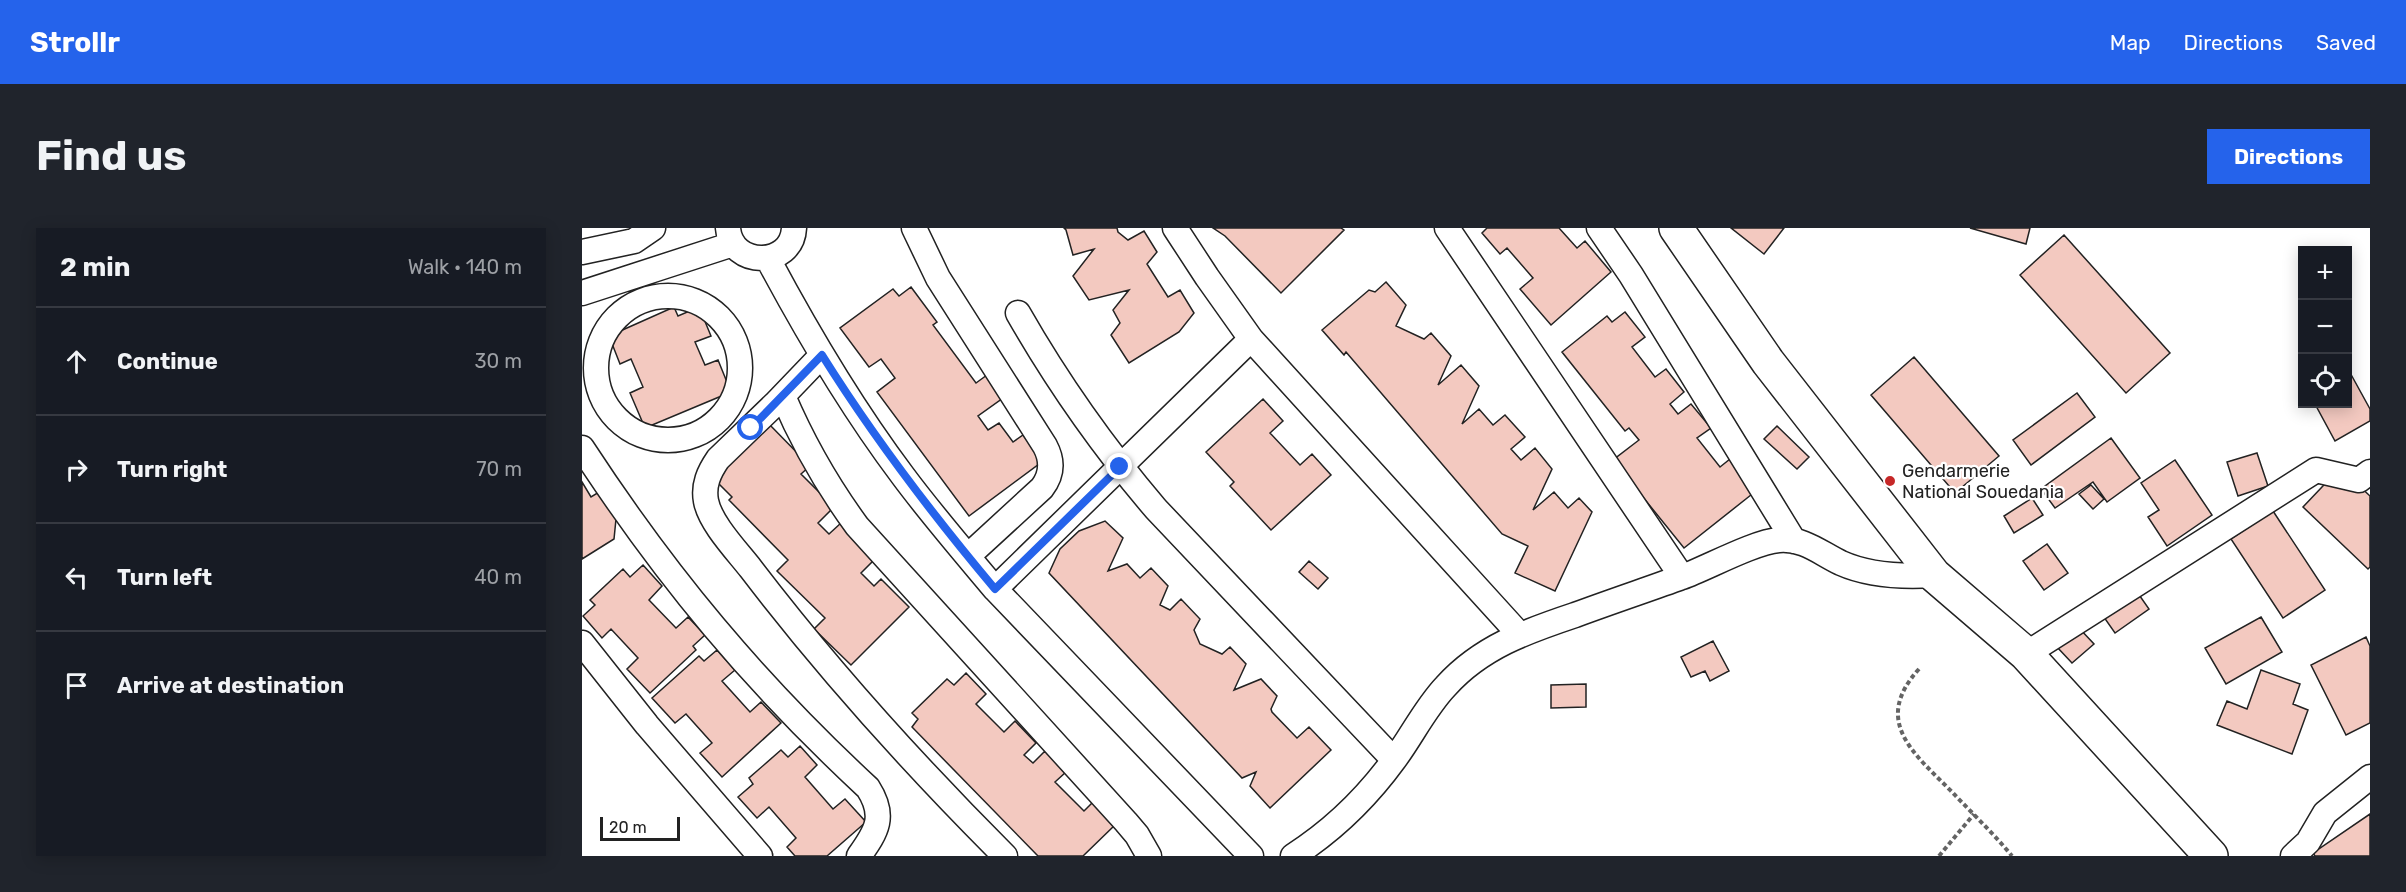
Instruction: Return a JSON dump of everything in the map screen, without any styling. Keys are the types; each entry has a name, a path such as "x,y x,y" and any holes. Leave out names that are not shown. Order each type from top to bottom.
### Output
{"main road":[{"path":"1676,228 1768,362 1934,575 2026,654 2211,856"}],"street":[{"path":"582,252 634,241 653,228"},
{"path":"582,293 642,274 730,236 742,254 754,259 768,259 780,254 789,244 794,228"},
{"path":"914,228 938,278 1045,447 1051,464 1047,481 1042,488 968,556"},
{"path":"1175,228 1251,339 1519,634"},
{"path":"1447,228 1683,577"},
{"path":"1599,228 1631,275 1794,541"},
{"path":"768,259 822,355 903,476 995,589 1251,856"},
{"path":"642,274 651,298"},
{"path":"677,296 690,299 708,308 724,321 731,332 740,357 740,384 729,408 711,428 686,439 660,440 634,432 623,425 610,410 600,392 597,379 597,352 608,328 626,309 651,298 677,296"},
{"path":"1018,313 1065,392 1120,467 1156,509 1394,760"},
{"path":"995,589 1251,339"},
{"path":"822,355 711,468 705,490 709,512 769,593 840,678 914,761 1005,856"},
{"path":"783,396 808,451 857,526 1126,822 1137,835 1149,856"},
{"path":"582,448 656,556 707,621 805,729 868,788 876,805 878,824 859,856"},
{"path":"2026,654 2316,470 2359,480 2370,472"},
{"path":"1293,856 1353,807 1394,760 1428,707 1446,685 1484,653 1519,634 1683,577 1763,543 1779,540 1807,544 1842,563 1864,570 1887,575 1934,575"},
{"path":"582,643 647,725 760,856"},
{"path":"2293,856 2308,842 2325,813 2370,777"}],"path":[{"path":"1919,669 1904,689 1900,700 1899,725 1903,737 1917,758 1974,814 2012,856"},
{"path":"1939,856 1974,814"}],"building":[{"path":"1064,228 1117,228 1118,232 1128,240 1144,231 1157,252 1147,264 1168,297 1180,290 1194,313 1179,332 1129,363 1111,335 1120,323 1113,310 1129,290 1089,300 1073,276 1094,249 1073,255"},
{"path":"1213,228 1341,228 1344,230 1281,293 1225,236"},
{"path":"1487,228 1559,228 1577,248 1585,241 1611,272 1551,325 1520,289 1533,278 1507,248 1500,254 1482,233"},
{"path":"1731,228 1784,228 1764,254"},
{"path":"1970,228 2030,228 2026,244"},
{"path":"2064,235 2170,353 2126,393 2020,275"},
{"path":"1386,282 1406,305 1396,326 1424,339 1431,333 1451,356 1438,385 1461,365 1479,386 1462,424 1479,409 1493,425 1505,415 1525,437 1511,449 1521,460 1535,448 1552,469 1533,510 1554,492 1568,508 1579,498 1592,512 1555,591 1515,573 1528,546 1502,534 1346,352 1344,355 1322,330 1369,290 1375,292"},
{"path":"911,287 937,322 933,325 976,383 987,375 1003,398 978,416 988,430 999,423 1013,442 1023,435 1043,461 969,516 877,392 895,378 881,359 869,367 840,328 893,289 899,296"},
{"path":"674,307 678,316 699,307 711,336 695,342 705,365 718,360 731,392 645,428 630,393 643,387 631,359 620,364 609,336"},
{"path":"1625,312 1645,337 1632,347 1655,377 1666,369 1684,392 1670,404 1678,414 1691,404 1711,428 1697,438 1720,467 1730,459 1756,491 1684,548 1613,460 1639,440 1629,428 1625,431 1562,352 1607,316 1612,322"},
{"path":"1914,357 1999,456 1955,493 1871,395"},
{"path":"2352,376 2370,409 2370,421 2335,441 2317,408 2352,408"},
{"path":"2077,393 2095,417 2031,465 2013,440"},
{"path":"1263,399 1283,421 1270,433 1300,465 1312,454 1331,475 1271,530 1230,486 1234,482 1206,452"},
{"path":"768,423 810,466 801,474 834,507 818,523 829,534 841,523 876,558 861,573 874,586 881,579 909,607 851,665 814,629 825,618 777,571 788,560 729,500 732,497 713,478"},
{"path":"1777,426 1809,457 1797,469 1764,439"},
{"path":"2111,438 2140,478 2107,502 2093,482 2055,508 2041,489"},
{"path":"2257,453 2268,486 2238,496 2227,462"},
{"path":"2175,460 2212,515 2167,546 2148,517 2159,510 2141,483"},
{"path":"2340,468 2370,496 2370,567 2368,569 2303,507"},
{"path":"582,482 591,497 604,489 617,509 614,539 582,559"},
{"path":"2091,485 2104,499 2093,509 2079,494"},
{"path":"2032,498 2043,515 2014,533 2004,516"},
{"path":"2273,511 2325,590 2283,618 2231,539"},
{"path":"1105,521 1123,538 1108,571 1127,564 1140,578 1151,568 1168,586 1160,605 1170,610 1181,599 1200,619 1194,630 1200,644 1222,654 1230,647 1246,664 1234,690 1261,679 1277,696 1271,709 1272,712 1297,738 1309,727 1331,750 1270,808 1250,786 1256,772 1242,778 1049,573 1060,549 1079,531"},
{"path":"2047,544 2068,573 2044,590 2023,561"},
{"path":"1309,561 1328,578 1318,589 1299,572"},
{"path":"643,565 662,586 649,600 676,628 688,617 705,635 693,646 696,650 650,693 627,669 638,658 611,629 602,638 583,616 595,605 590,600 623,569 630,577"},
{"path":"2135,589 2149,609 2115,633 2101,613"},
{"path":"2261,617 2282,652 2226,684 2205,648"},
{"path":"2079,628 2094,644 2072,663 2057,647"},
{"path":"2366,637 2370,646 2370,723 2346,735 2311,665"},
{"path":"1713,641 1729,671 1710,681 1705,671 1691,677 1681,657"},
{"path":"717,650 735,670 722,681 750,712 761,702 781,723 722,777 700,753 712,743 686,714 675,723 652,698 699,656 704,661"},
{"path":"2261,670 2300,684 2293,704 2308,710 2292,754 2217,725 2227,701 2247,709"},
{"path":"966,673 986,694 976,704 1004,732 1015,721 1036,743 1024,755 1033,763 1045,751 1066,772 1055,782 1084,811 1094,801 1116,824 1083,856 1038,856 912,727 918,719 912,713 947,679 954,685"},
{"path":"1586,684 1586,707 1551,708 1551,685"},
{"path":"800,746 817,765 805,777 833,809 845,799 866,822 827,856 795,856 787,847 796,838 769,807 757,818 738,797 753,784 749,778 781,750 788,757"},
{"path":"2370,814 2370,856 2315,856 2313,853"}],"place":[{"name":"Gendarmerie National Souedania","path":"1890,481"}],"route":[{"path":"751,428 822,355 903,476 995,589 1120,467"}]}
